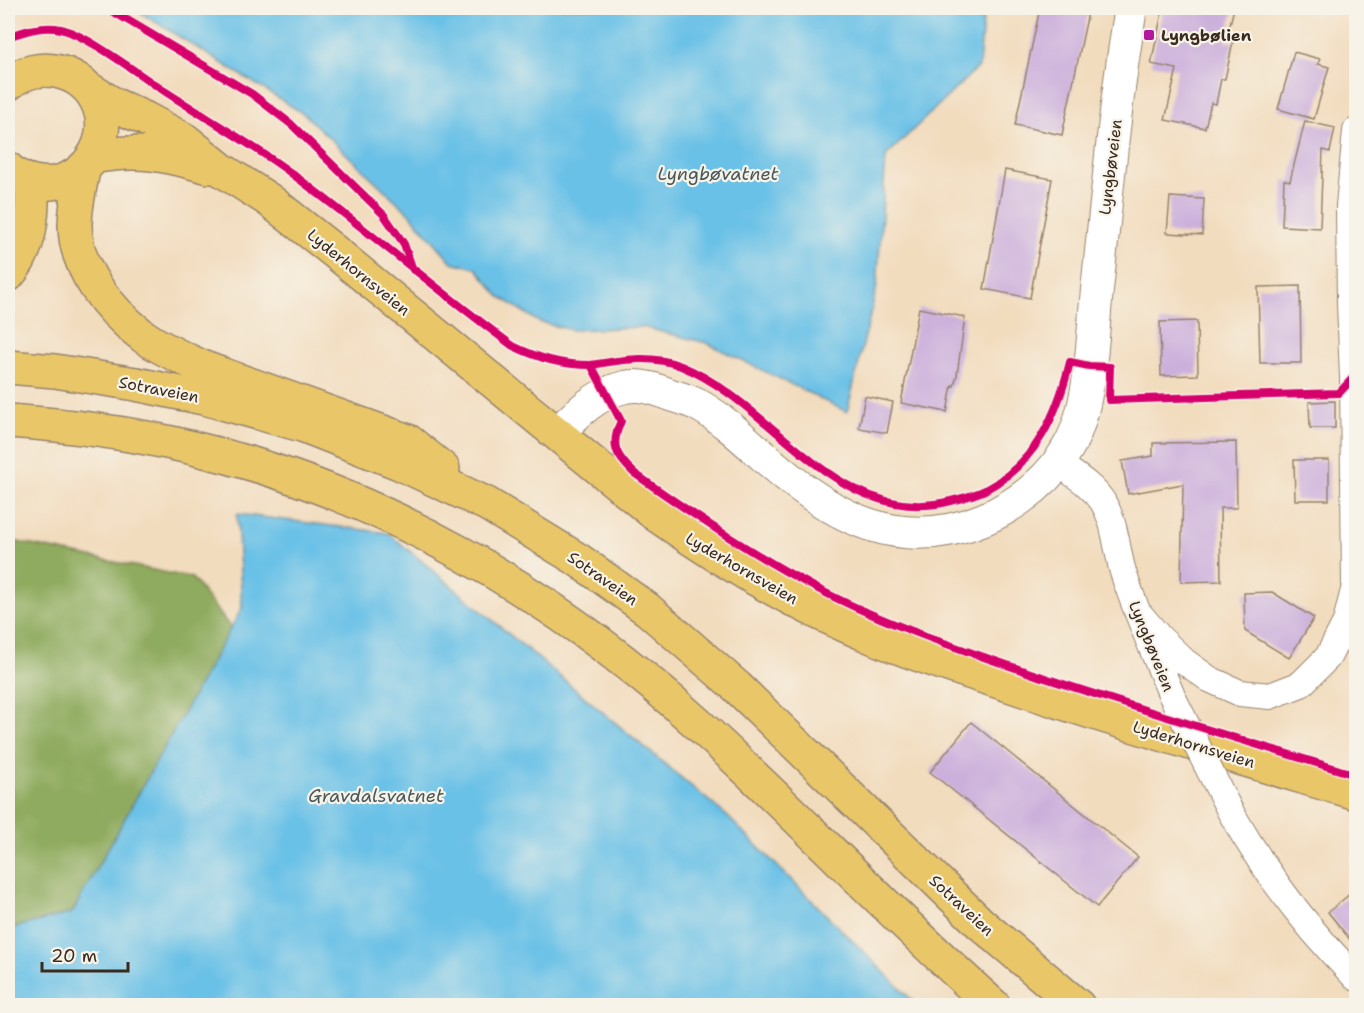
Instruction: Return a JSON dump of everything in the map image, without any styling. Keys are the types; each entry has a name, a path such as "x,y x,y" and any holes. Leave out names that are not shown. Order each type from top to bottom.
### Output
{"main road":[{"name":"Lyderhornsveien","path":"8,84 16,77 35,70 55,69 73,76 115,105 185,140 222,170 269,200 335,252 655,514 703,548 814,610 872,637 1081,710 1356,793"},
{"path":"89,89 99,106 103,126 100,142 88,164 75,227 79,252 87,271 103,296 122,318 144,336 204,368 408,441 487,504"},
{"name":"Lyderhornsveien","path":"20,176 50,184 68,179 88,164 118,152 143,152 222,170"},
{"path":"8,275 16,267 31,228 20,176"},
{"name":"Sotraveien","path":"8,367 55,371 136,384 204,398 302,425 399,463 487,504 577,559 647,609 737,687 980,923 1078,1005"},
{"path":"8,421 129,435 190,447 266,469 370,508 464,554 544,605 617,656 698,723 940,958 994,1005"}],"street":[{"name":"Lyngbøveien","path":"557,434 585,407 606,394 624,387 638,385 699,405 737,431 796,483 826,505 855,520 902,533 929,534 958,528 986,518 1026,495 1058,463 1070,443 1086,397 1109,174 1131,8"},
{"path":"1137,611 1184,661 1209,679 1240,693 1270,696 1301,684 1328,657 1346,622 1355,586 1355,374 1350,303 1349,206 1356,131"},
{"name":"Lyngbøveien","path":"1058,463 1085,482 1101,500 1112,518 1123,570 1137,611 1172,696 1230,811 1275,883 1324,944 1356,978"}],"green space":[{"path":"8,540 192,578 231,628 72,913 8,929"}],"water":[{"name":"Lyngbøvatnet","path":"133,8 984,8 979,66 886,156 877,286 847,412 707,343 642,327 572,330 539,322 499,296 476,268 452,262 410,214 304,114"},
{"name":"Gravdalsvatnet","path":"237,514 388,533 727,816 917,1005 8,1006 8,929 72,913 242,608"}],"building":[{"path":"1040,8 1089,8 1062,135 1015,125"},
{"path":"1163,8 1234,8 1226,41 1233,42 1225,79 1221,79 1216,104 1211,103 1205,128 1165,120 1177,69 1151,64"},
{"path":"1294,52 1320,59 1318,64 1329,67 1314,119 1278,109"},
{"path":"1305,121 1335,128 1330,152 1323,150 1320,228 1282,226 1284,180 1290,181"},
{"path":"1005,170 1052,179 1030,298 984,289"},
{"path":"1170,197 1204,199 1202,235 1167,233"},
{"path":"1300,286 1301,363 1260,363 1258,287"},
{"path":"919,308 965,317 957,375 954,386 952,385 947,412 901,403"},
{"path":"1197,321 1198,375 1161,376 1160,322"},
{"path":"865,396 893,402 887,433 859,428"},
{"path":"1335,401 1335,428 1310,428 1309,402"},
{"path":"1236,442 1237,508 1220,508 1221,581 1181,582 1183,484 1128,494 1122,461 1153,456 1153,443"},
{"path":"1294,460 1329,460 1329,500 1295,500"},
{"path":"1272,592 1314,618 1289,658 1245,631 1244,593"},
{"path":"971,722 1138,857 1097,907 930,772"},
{"path":"1356,889 1356,947 1328,912"}],"cycle path":[{"path":"107,8 252,94 291,124 384,215 404,244 413,270"},
{"path":"8,37 47,28 61,29 85,39 279,165 513,346 551,360 591,365 621,421 615,443 622,461 634,473 701,519 794,576 873,615 958,648 1122,703 1356,775"},
{"path":"591,365 648,359 681,366 715,384 840,481 874,497 910,505 951,501 977,493 1003,479 1018,466 1031,452 1051,419 1070,362 1110,367 1109,400 1339,393 1353,378"}],"place":[{"name":"Lyngbølien","path":"1149,35"}]}
